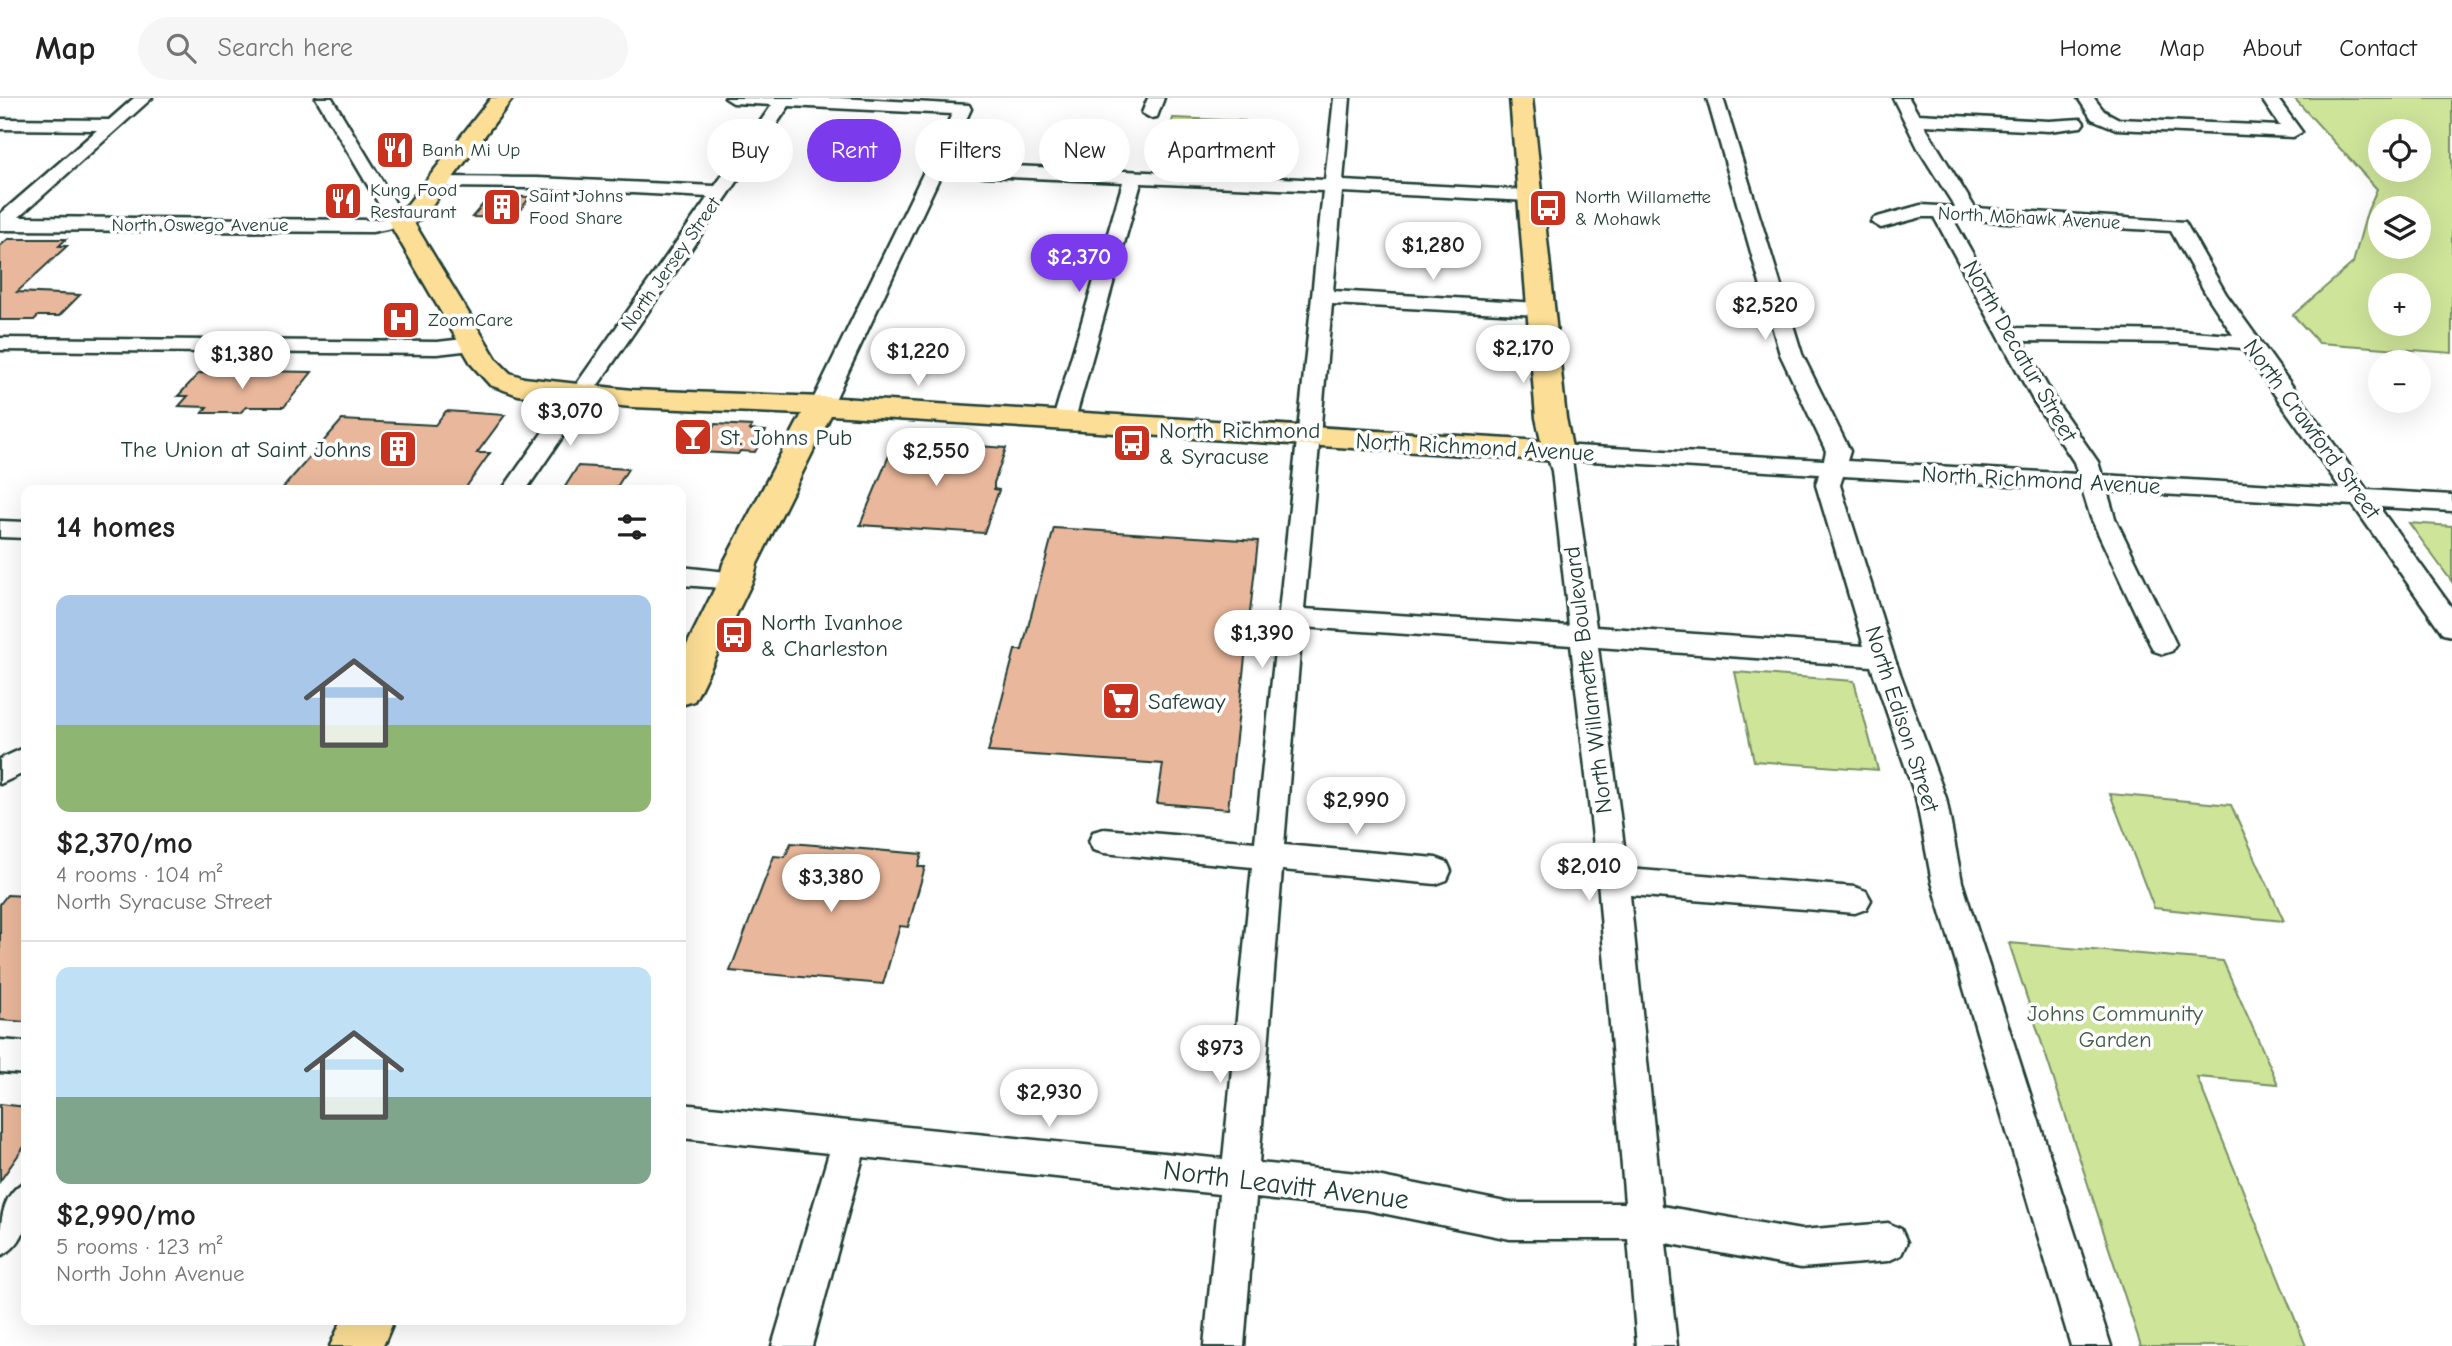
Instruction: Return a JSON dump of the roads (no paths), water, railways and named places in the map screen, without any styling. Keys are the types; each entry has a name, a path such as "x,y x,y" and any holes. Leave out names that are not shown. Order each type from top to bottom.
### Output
{"main road":[{"path":"500,379 485,365 400,221 416,210 502,98"},
{"name":"North Willamette Boulevard","path":"1521,98 1551,418 1558,452"},
{"name":"North Richmond Avenue","path":"500,379 518,386 581,393 1558,452"},
{"path":"686,682 736,580 740,564 821,406"},
{"path":"356,1346 366,1325"}],"street":[{"path":"0,223 144,98"},
{"path":"324,98 388,206 400,221"},
{"path":"733,98 818,100 963,110 959,119"},
{"path":"1224,1346 1290,617 1342,98"},
{"name":"North Edison Street","path":"1715,98 1791,354 1838,452 1828,485 1881,657 1931,798 1947,882 2091,1346"},
{"path":"1901,98 1928,150 1969,214"},
{"path":"2086,98 2098,115 2116,124 2293,132 2290,124 2269,98"},
{"name":"North Jersey Street","path":"517,485 784,100"},
{"path":"1912,119 2049,126 2075,123"},
{"path":"0,124 113,125"},
{"path":"1025,172 1530,195"},
{"path":"1063,422 1134,177"},
{"path":"437,182 537,183 721,192"},
{"path":"821,406 930,182"},
{"name":"North Mohawk Avenue","path":"1881,222 1921,211 2178,226"},
{"name":"North Decatur Street","path":"1940,212 2044,400 2086,462 2103,518 2164,644"},
{"name":"North Oswego Avenue","path":"0,223 372,226 400,221"},
{"name":"North Crawford Street","path":"2178,226 2216,294 2452,626"},
{"path":"1323,297 1540,309"},
{"path":"2007,334 2178,337 2249,342"},
{"path":"0,344 437,348 472,344"},
{"name":"North Richmond Avenue","path":"1558,452 2452,503"},
{"name":"North Willamette Boulevard","path":"1558,452 1563,471 1613,881 1657,1346"},
{"path":"0,529 21,530"},
{"path":"686,576 736,580"},
{"path":"1290,617 1678,641 1881,657"},
{"path":"1104,841 1436,871"},
{"path":"1613,881 1855,900"},
{"path":"0,1056 21,1058"},
{"name":"North Leavitt Avenue","path":"686,1121 1367,1192 1510,1221 1646,1222 1801,1249 1888,1242"},
{"path":"792,1346 852,1137"},
{"path":"0,1237 21,1206"}],"place":[{"name":"Banh Mi Up","path":"395,150"},
{"name":"Kung Food Restaurant","path":"343,201"},
{"name":"Saint Johns Food Share","path":"502,207"},
{"name":"North Willamette & Mohawk","path":"1548,208"},
{"name":"ZoomCare","path":"401,320"},
{"name":"St. Johns Pub","path":"693,437"},
{"name":"North Richmond & Syracuse","path":"1132,443"},
{"name":"The Union at Saint Johns","path":"398,449"},
{"name":"North Ivanhoe & Charleston","path":"734,635"},
{"name":"Safeway","path":"1121,701"}],"park label":[{"name":"Johns Community Garden","path":"2115,1026"}]}
